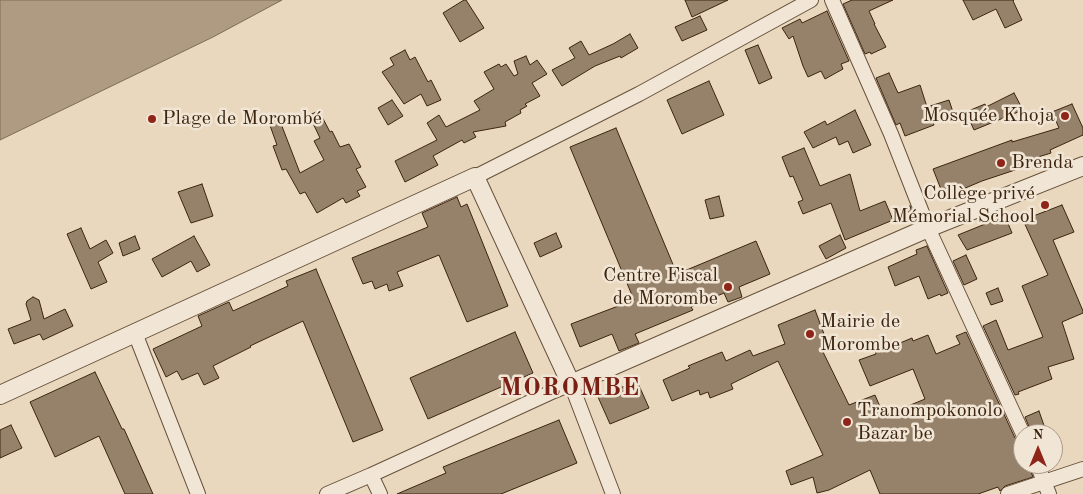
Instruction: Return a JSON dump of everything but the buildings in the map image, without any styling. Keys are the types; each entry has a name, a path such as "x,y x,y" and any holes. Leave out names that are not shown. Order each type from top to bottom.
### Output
{"street":[{"path":"0,395 475,177 639,94 811,0"},
{"path":"832,0 891,134 928,228 1018,424"},
{"path":"326,494 554,391 928,228 1083,166"},
{"path":"475,177 571,384 614,494"},
{"path":"135,333 198,494"},
{"path":"1008,494 1047,487 1083,469"},
{"path":"1041,474 1047,487"},
{"path":"371,475 380,494"}],"shaded area":[{"path":"0,0 282,0 213,37 0,140"}],"place":[{"name":"Mosquée Khoja","path":"1065,116"},
{"name":"Plage de Morombé","path":"152,119"},
{"name":"Brenda","path":"1001,163"},
{"name":"Collège privé Mémorial School","path":"1045,205"},
{"name":"Centre Fiscal de Morombe","path":"728,287"},
{"name":"Mairie de Morombe","path":"810,334"},
{"name":"Tranompokonolo Bazar be","path":"847,422"}],"district":[{"name":"MOROMBE","path":"570,388"}]}
